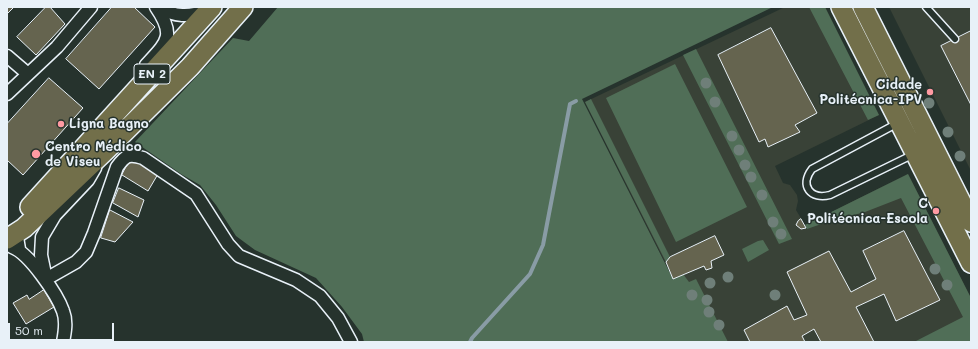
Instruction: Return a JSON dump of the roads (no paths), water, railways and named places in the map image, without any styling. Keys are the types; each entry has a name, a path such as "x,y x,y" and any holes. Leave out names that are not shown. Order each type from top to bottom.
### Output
{"main road":[{"path":"13,238 98,145 190,67 243,7"},
{"path":"842,7 971,263"},
{"path":"863,7 971,222"},
{"name":"EN 2","path":"98,145 128,99 210,9"}],"street":[{"path":"7,94 57,47 91,7"},
{"path":"157,7 180,16 195,15 210,9"},
{"path":"128,99 138,74 165,44 168,35 166,25 157,7"},
{"path":"7,56 28,74"},
{"path":"46,279 41,255 42,237 55,214 88,180 98,145"},
{"path":"46,279 76,262 86,252 117,167 128,155 135,155 142,158 196,194 228,244 239,256 296,280 320,296 338,318 352,342"},
{"path":"7,246 13,238 46,279 64,312 66,331 63,342"}],"lane":[{"path":"926,7 955,40"},
{"path":"899,122 812,170 806,179 806,185 809,191 814,194 821,196 830,195 915,154"}],"waterway":[{"path":"470,342 530,274 543,245 570,104 576,101"}],"place":[{"name":"Cidade Politécnica-IPV","path":"930,92"},
{"name":"Ligna Bagno","path":"61,124"},
{"name":"Centro Médico de Viseu","path":"36,154"},
{"name":"C Politécnica-Escola","path":"936,211"}]}
